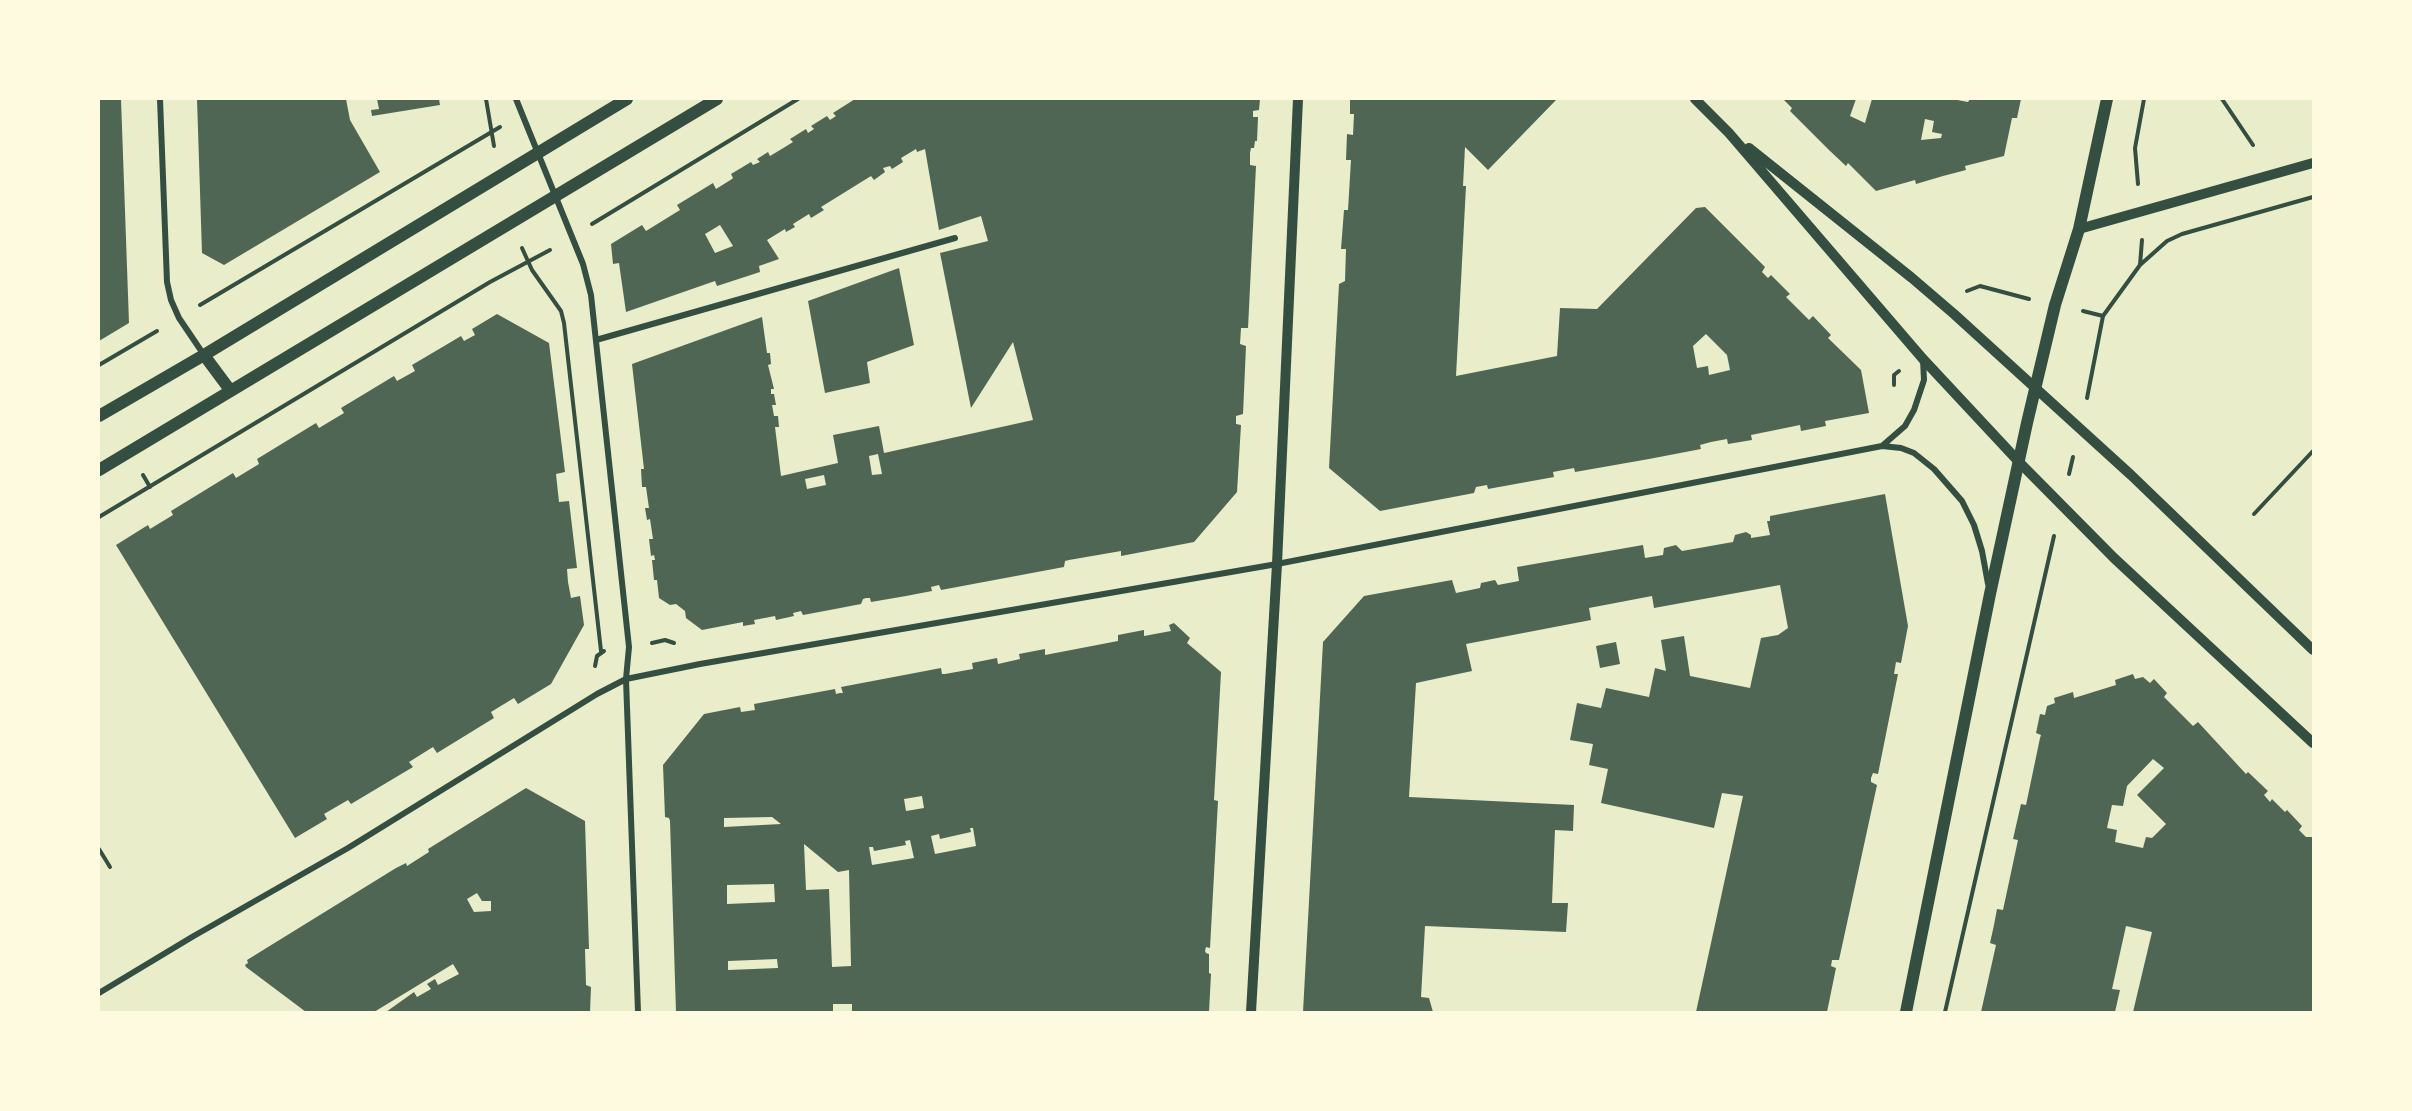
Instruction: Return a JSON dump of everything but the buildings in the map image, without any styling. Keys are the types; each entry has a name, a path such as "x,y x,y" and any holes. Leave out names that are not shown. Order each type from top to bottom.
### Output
{"main road":[{"path":"99,416 627,99"},
{"path":"99,470 717,99"},
{"path":"1906,1012 1990,594 2035,388 2055,305 2079,229 2107,99"},
{"path":"204,355 230,390"}],"street":[{"path":"160,99 167,282 171,300 179,318 204,355"},
{"path":"516,99 582,264 591,296 629,647 626,679 638,1012"},
{"path":"1251,1012 1277,564 1298,99"},
{"path":"1695,99 1729,133 1921,356 2020,464 2114,558 2313,743"},
{"path":"1729,133 1954,314 2137,481 2313,650"},
{"path":"2079,229 2313,163"},
{"path":"596,340 955,238"},
{"path":"1882,446 1905,426 1914,410 1923,380 1921,356"},
{"path":"99,993 348,848 592,697 626,679 1277,564 1882,446 1901,448 1914,453 1934,469 1962,501 1974,525 1982,551 1990,594"}],"path":[{"path":"222,291 492,132 486,99"},
{"path":"588,226 798,99"},
{"path":"2135,148 2144,99"},
{"path":"2222,99 2253,145"},
{"path":"2089,391 2103,316 2140,265 2167,242 2182,234 2313,197"},
{"path":"2140,265 2142,239"},
{"path":"99,517 490,282 552,249"},
{"path":"527,262 561,311 564,323 601,651"},
{"path":"1954,314 1965,293 1980,286 2103,316"},
{"path":"99,365 140,341"},
{"path":"1896,394 1894,375 1921,356"},
{"path":"2254,514 2313,451"},
{"path":"2067,483 2073,454"},
{"path":"1946,1012 2054,535"},
{"path":"99,849 110,867"}]}
